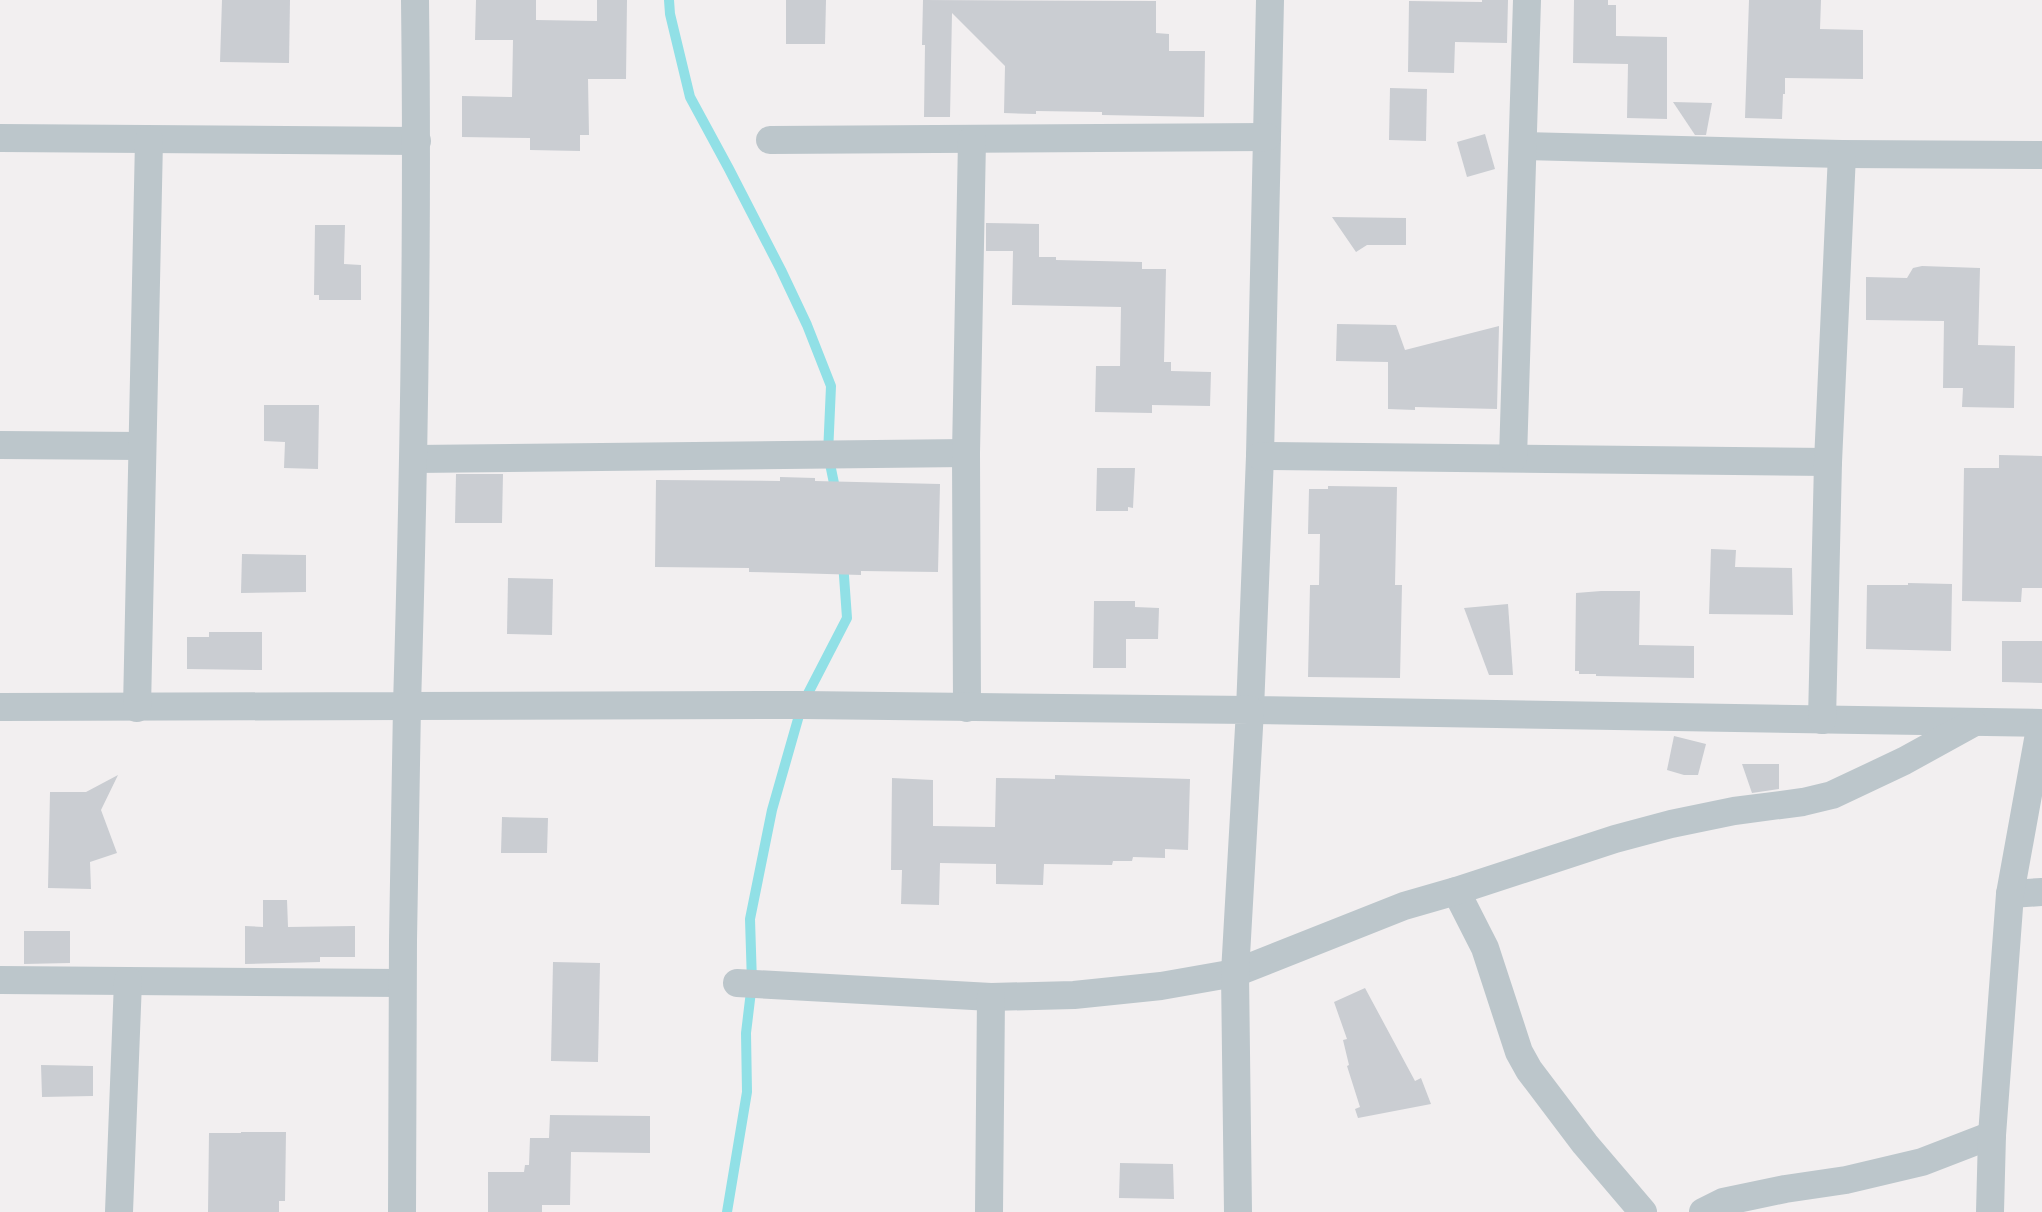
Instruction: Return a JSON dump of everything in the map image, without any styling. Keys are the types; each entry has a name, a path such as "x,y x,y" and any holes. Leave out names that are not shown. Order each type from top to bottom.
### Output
{"street":[{"path":"402,1212 402,983 407,706 415,459 417,141 415,0"},
{"path":"1238,1212 1235,973 1250,710 1260,456 1270,0"},
{"path":"1513,458 1526,0"},
{"path":"770,140 1267,137"},
{"path":"0,138 417,141"},
{"path":"137,708 149,140"},
{"path":"967,708 966,453 972,140"},
{"path":"1523,146 1842,154 2042,155"},
{"path":"1822,720 1828,462 1842,154"},
{"path":"0,445 142,446"},
{"path":"415,459 966,453"},
{"path":"1260,456 1828,462"},
{"path":"0,707 802,705 1250,710 2041,723 2010,894 1992,1135 1990,1212"},
{"path":"737,983 991,997 1074,995 1161,986 1235,973 1404,906 1615,839 1671,824 1734,811 1803,802 1832,795 1904,761 1975,722"},
{"path":"1456,891 1485,948 1519,1052 1529,1070 1585,1144 1643,1212"},
{"path":"2010,894 2042,892"},
{"path":"0,980 402,983"},
{"path":"119,1212 128,981"},
{"path":"989,1212 991,997"},
{"path":"1703,1212 1723,1202 1785,1189 1846,1180 1922,1162 1992,1135"}],"building":[{"path":"222,0 290,0 289,63 220,62"},
{"path":"476,0 536,0 536,20 597,21 597,0 627,0 626,79 588,79 589,135 580,135 580,151 530,150 530,138 462,137 462,96 512,97 513,40 475,40"},
{"path":"786,0 826,0 825,44 786,44"},
{"path":"923,0 1156,1 1156,33 1169,34 1169,51 1205,51 1204,117 1102,115 1102,112 1036,111 1036,114 1004,113 1005,66 952,13 950,117 924,117 925,45 922,45"},
{"path":"1482,0 1508,0 1507,43 1455,42 1454,73 1408,72 1409,1 1482,2"},
{"path":"1574,0 1608,0 1608,5 1616,5 1616,36 1667,37 1667,119 1627,118 1628,64 1573,63"},
{"path":"1749,0 1821,0 1820,29 1863,30 1863,79 1785,78 1782,119 1745,118"},
{"path":"1390,88 1427,89 1426,141 1389,140"},
{"path":"1673,102 1712,103 1706,135 1695,135"},
{"path":"1485,134 1495,169 1467,177 1457,142"},
{"path":"1332,217 1406,218 1406,245 1367,245 1356,252"},
{"path":"986,223 1039,224 1039,257 1056,257 1056,260 1142,262 1142,269 1166,269 1164,362 1171,362 1171,371 1211,372 1210,406 1152,405 1152,413 1095,412 1096,366 1120,366 1121,307 1012,305 1013,251 986,251"},
{"path":"315,225 345,225 344,264 361,265 361,300 319,300 319,295 314,295"},
{"path":"1922,266 1980,268 1978,345 2015,346 2014,408 1962,407 1963,388 1943,388 1944,321 1866,320 1866,277 1907,278 1913,268"},
{"path":"1337,324 1396,325 1405,350 1499,326 1497,409 1415,407 1415,410 1388,409 1388,362 1336,361"},
{"path":"264,405 319,405 318,469 284,468 285,442 264,441"},
{"path":"1999,455 2042,456 2042,588 2022,588 2021,602 1962,601 1964,468 1999,468"},
{"path":"1097,468 1135,468 1133,508 1128,507 1128,511 1096,511"},
{"path":"456,474 503,474 502,523 455,523"},
{"path":"780,477 815,478 815,481 940,484 938,572 861,571 861,575 749,572 749,568 655,567 656,480 780,481"},
{"path":"1328,486 1397,487 1395,585 1402,585 1400,678 1308,677 1310,585 1319,585 1320,534 1308,534 1309,489 1328,489"},
{"path":"1711,549 1736,550 1735,567 1792,568 1793,615 1709,614"},
{"path":"242,554 306,555 306,592 241,593"},
{"path":"508,578 553,579 552,635 507,634"},
{"path":"1908,583 1952,584 1951,651 1866,649 1867,585 1908,585"},
{"path":"1640,591 1639,645 1694,646 1694,678 1596,676 1596,674 1579,674 1579,671 1575,671 1576,593"},
{"path":"1094,601 1135,601 1135,607 1159,608 1158,639 1126,639 1126,668 1093,668"},
{"path":"1508,604 1513,675 1489,675 1464,608"},
{"path":"209,632 262,632 262,670 187,669 187,637 209,637"},
{"path":"2002,641 2042,641 2042,683 2002,682"},
{"path":"1674,736 1706,744 1698,775 1684,775 1667,770"},
{"path":"1742,764 1779,764 1779,789 1752,793"},
{"path":"118,775 101,810 117,853 90,862 91,889 48,888 50,792 86,792"},
{"path":"1055,775 1190,779 1188,850 1165,849 1165,858 1133,857 1132,861 1113,861 1112,865 1044,864 1043,885 996,884 996,864 940,863 939,905 901,904 902,870 891,870 892,778 933,780 933,826 995,827 996,778 1055,779"},
{"path":"502,817 548,818 547,853 501,853"},
{"path":"263,900 287,900 288,927 355,926 355,957 320,957 320,962 245,964 245,926 263,927"},
{"path":"24,931 70,931 70,963 24,964"},
{"path":"553,962 600,963 598,1062 551,1061"},
{"path":"1365,988 1415,1081 1421,1078 1431,1104 1358,1118 1355,1109 1360,1107 1347,1066 1349,1065 1343,1040 1347,1039 1334,1002"},
{"path":"41,1065 93,1066 93,1096 42,1097"},
{"path":"550,1115 650,1116 650,1153 571,1152 570,1205 542,1205 542,1212 488,1212 488,1172 524,1172 525,1165 529,1165 530,1138 549,1138"},
{"path":"286,1132 285,1201 279,1201 279,1212 208,1212 209,1133"},
{"path":"1120,1163 1173,1164 1174,1199 1119,1198"}],"waterway":[{"path":"669,0 670,14 690,97 781,270 807,325 831,386 828,454 836,493"},
{"path":"727,1212 747,1092 746,1033 752,983 750,919 772,810 802,705 847,618 843,562"}]}
